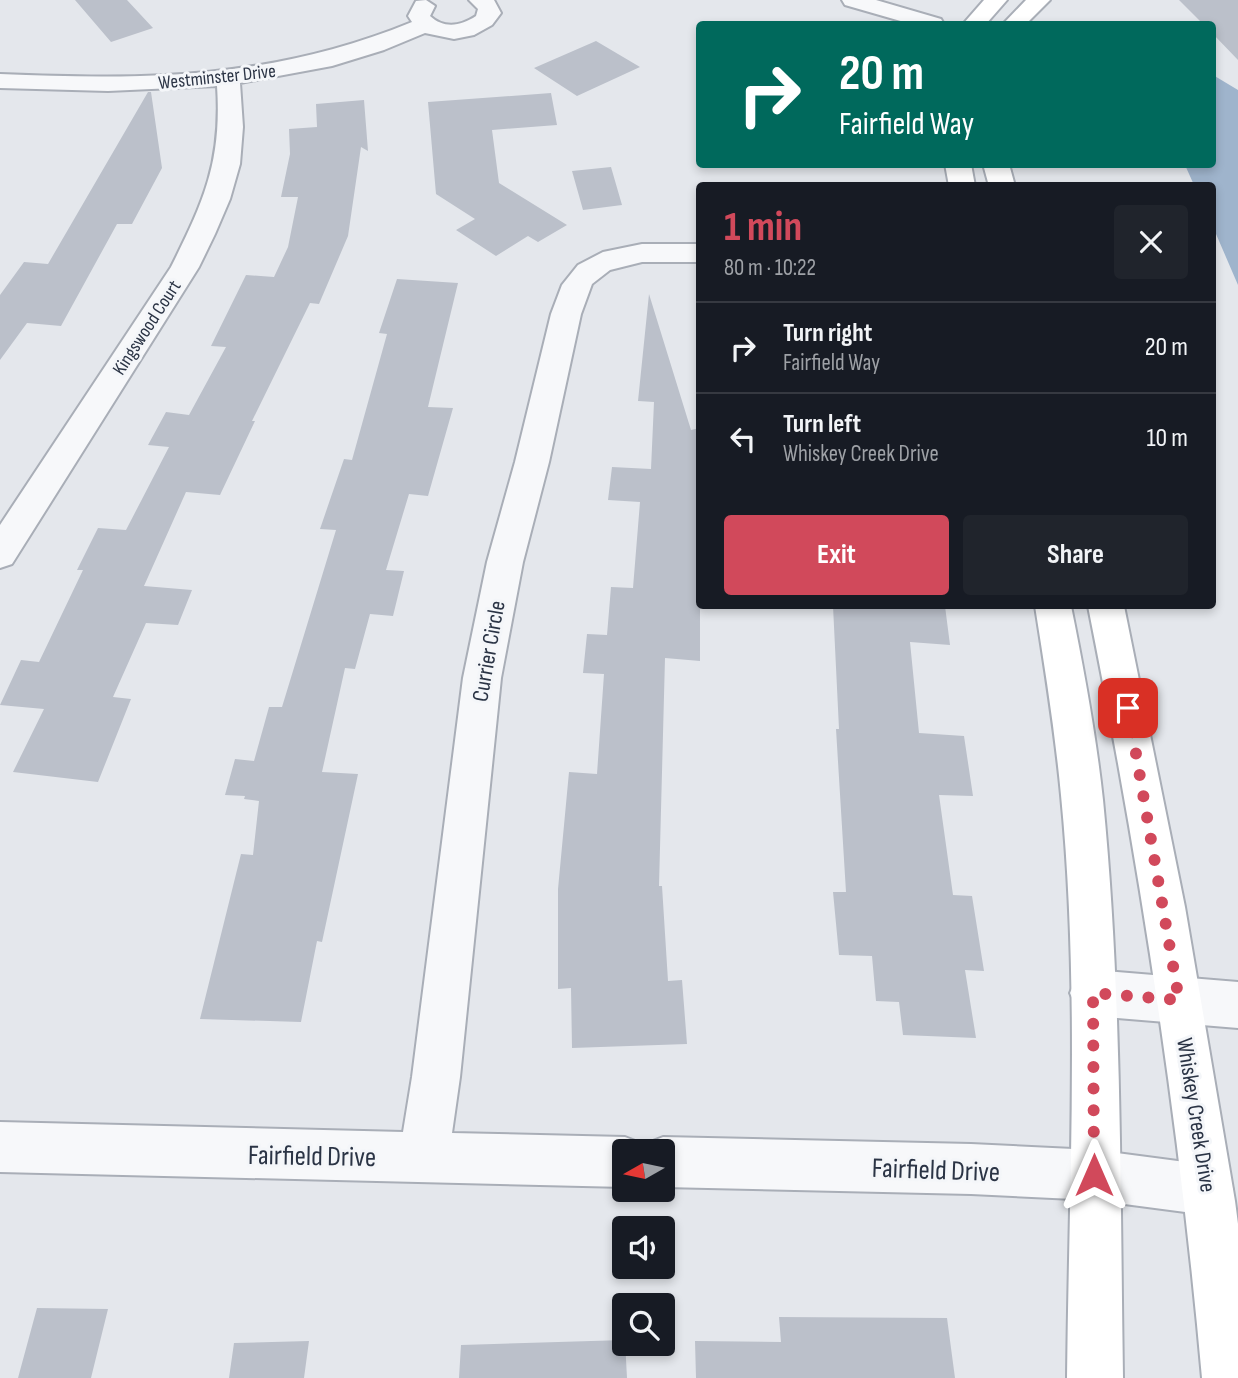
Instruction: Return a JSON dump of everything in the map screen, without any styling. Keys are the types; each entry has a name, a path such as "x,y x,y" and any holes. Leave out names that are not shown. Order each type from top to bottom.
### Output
{"street":[{"path":"426,26 419,16 421,10 434,0"},
{"name":"Westminster Drive","path":"0,81 119,85 228,77 352,54 426,26 454,31 477,26 490,13 489,7 480,0"},
{"path":"853,0 923,21"},
{"path":"977,21 996,0"},
{"path":"1017,21 1039,0"},
{"name":"Kingswood Court","path":"0,554 185,267 207,222 227,163 231,129 228,77"},
{"name":"Currier Circle","path":"423,1157 436,1077 482,678 505,562 532,462 566,314 573,291 587,271 613,259 644,254 696,253"},
{"path":"1054,609 1080,768 1093,909 1095,1378"},
{"name":"Whiskey Creek Drive","path":"1107,609 1128,708 1179,1000 1217,1247 1230,1378"},
{"path":"1093,993 1238,1005"},
{"name":"Fairfield Drive","path":"0,1147 612,1162"},
{"name":"Fairfield Drive","path":"676,1163 971,1169 1094,1175 1208,1190"}],"water":[{"path":"1216,77 1238,90 1238,285 1216,234 1216,182 1193,182 1186,168 1216,168"}],"building":[{"path":"75,0 127,0 153,28 111,42"},
{"path":"1179,0 1238,0 1238,60 1216,37 1216,21 1200,21"},
{"path":"596,41 640,67 577,96 534,68"},
{"path":"148,92 151,92 162,168 132,224 117,224 61,326 27,323 0,360 0,295 24,262 48,264"},
{"path":"551,93 557,125 492,130 499,183 567,225 538,242 528,236 496,256 456,230 475,219 436,194 428,102"},
{"path":"364,100 368,151 361,147 348,236 319,304 310,303 252,421 255,421 220,495 186,492 144,586 192,590 178,625 146,623 113,697 131,699 98,782 13,772 44,709 0,705 21,660 39,662 83,570 77,570 98,528 126,530 169,447 148,445 166,412 189,415 226,347 211,346 246,275 274,277 288,247 298,197 281,197 290,154 289,129 317,127 316,104"},
{"path":"611,167 622,205 583,210 572,171"},
{"path":"397,279 458,283 428,407 453,408 428,496 409,494 386,570 404,571 393,616 370,614 355,669 345,668 322,772 358,774 322,942 317,941 301,1022 200,1019 241,854 253,855 259,801 244,799 245,796 225,795 235,759 254,761 269,707 282,707 336,530 320,529 344,459 352,460 387,334 379,333"},
{"path":"649,294 691,430 696,429 696,609 700,609 700,661 665,658 659,886 662,886 668,981 682,980 687,1044 572,1048 571,988 558,989 558,889 569,772 597,774 604,674 583,673 587,634 607,635 611,587 633,588 640,502 608,500 612,467 651,469 654,402 638,401"},
{"path":"833,609 945,609 950,645 910,642 919,733 964,736 973,796 939,795 953,895 972,896 984,971 965,970 976,1038 903,1035 899,1002 876,1001 872,956 839,955 833,892 846,892 836,729 839,729"},
{"path":"37,1308 108,1309 91,1378 18,1378"},
{"path":"779,1317 947,1318 955,1378 696,1378 695,1341 781,1342"},
{"path":"612,1340 612,1356 626,1356 627,1378 459,1378 461,1345"},
{"path":"309,1341 304,1378 229,1378 234,1343"}],"route":[{"path":"1094,1175 1093,993 1179,1000 1128,708"}]}
